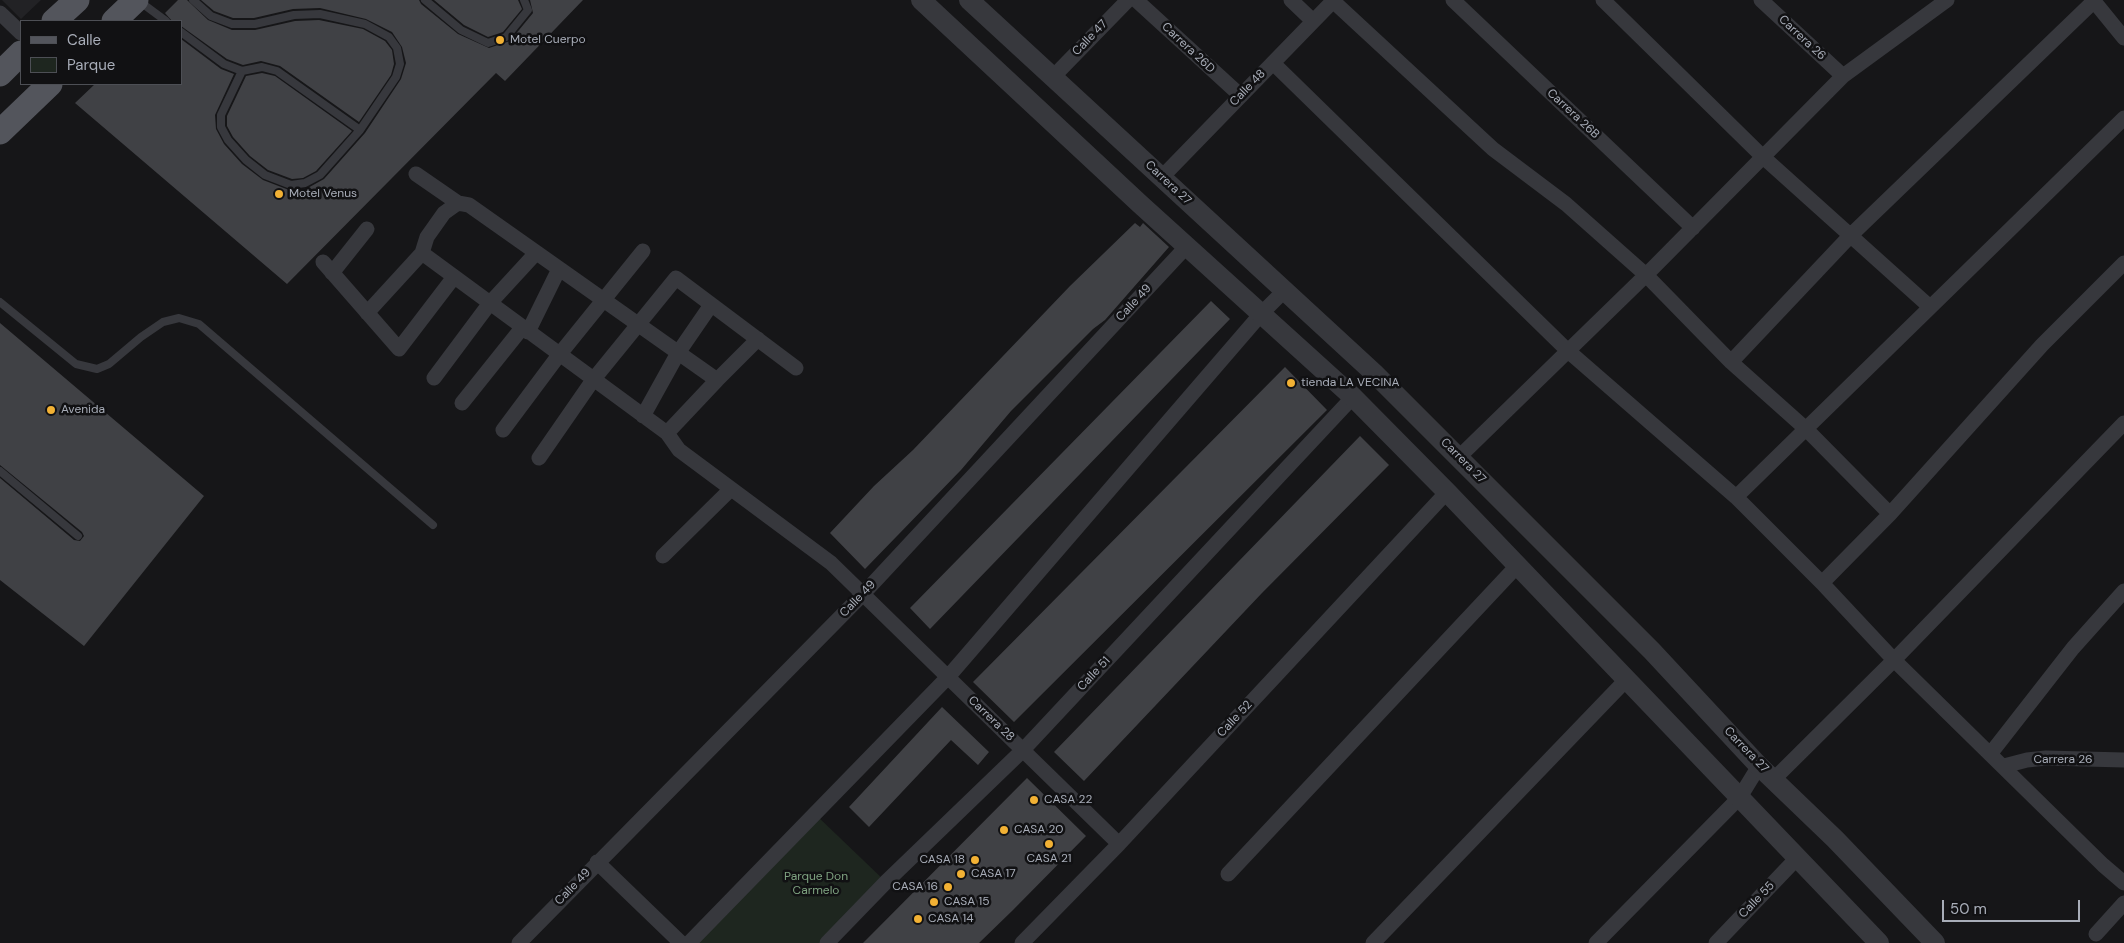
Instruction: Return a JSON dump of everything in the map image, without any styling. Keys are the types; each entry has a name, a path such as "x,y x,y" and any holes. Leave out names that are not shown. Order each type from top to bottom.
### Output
{"main road":[{"path":"55,20 77,0"},
{"path":"115,20 137,0"},
{"path":"0,74 20,54"},
{"path":"0,132 49,85"}],"street":[{"path":"920,0 1353,398 1447,492 1879,943"},
{"name":"Carrera 27","path":"969,0 1285,290 1459,457 1652,651 1759,766 1936,943"},
{"name":"Calle 47","path":"1053,77 1128,0"},
{"name":"Carrera 26D","path":"1136,0 1240,96"},
{"path":"1291,0 1313,21"},
{"path":"1334,0 1493,149 1566,204 1646,275 1731,362 1806,429 1890,514"},
{"name":"Calle 48","path":"1162,177 1334,0"},
{"name":"Carrera 26B","path":"1453,0 1693,228"},
{"path":"1603,0 1762,156 1930,307"},
{"name":"Carrera 26","path":"1762,0 1844,76"},
{"path":"1459,457 1646,275 1762,156 1844,76 1947,0"},
{"path":"1731,362 1851,235 2093,0 2124,38"},
{"path":"0,13 20,32"},
{"path":"1273,62 1567,350 1736,497 1822,583 1894,660 1991,753 2103,865 2124,883"},
{"path":"1736,497 2124,118"},
{"path":"416,174 458,203 469,205 717,380"},
{"path":"367,313 422,253 432,230 444,213 458,203"},
{"path":"367,229 328,267 399,349 454,277"},
{"name":"Calle 49","path":"518,943 863,594 1188,246"},
{"path":"503,430 559,355 643,251"},
{"name":"Carrera 28","path":"422,253 667,433 679,450 831,564 1119,844"},
{"path":"434,378 490,303 536,253"},
{"path":"1822,583 1890,514 2042,344 2124,263"},
{"path":"462,403 525,330 560,269"},
{"path":"538,458 593,380 676,278 796,368"},
{"path":"689,943 948,677 1261,314 1285,290"},
{"path":"643,416 678,354 711,305"},
{"path":"667,433 758,339"},
{"name":"Calle 51","path":"827,943 886,882 1023,750 1353,398"},
{"path":"1774,779 1894,660 2124,424"},
{"path":"664,556 731,489"},
{"name":"Calle 52","path":"1022,943 1119,844 1447,492"},
{"path":"1228,874 1517,566"},
{"path":"1991,753 2073,648 2124,591"},
{"path":"1373,943 1626,680"},
{"name":"Carrera 26","path":"2004,766 2026,760 2046,758 2124,760"},
{"path":"1596,943 1740,798 1759,766"},
{"name":"Calle 55","path":"1716,943 1798,857"},
{"path":"597,862 681,943"},
{"path":"2096,934 2124,903"}],"lane":[{"path":"137,0 165,20"},
{"path":"193,0 211,16 232,24 255,24 294,15 320,14 365,24 389,36 397,48 400,64 396,77 360,130 320,175 305,183 291,185 265,174 246,160 228,140 221,127 221,115 242,71"},
{"path":"425,0 461,30 488,43 506,37 528,10 524,0"},
{"path":"182,33 224,64 242,71 262,67 277,71 360,130"},
{"path":"0,302 76,364 97,369 109,364 141,336 163,322 179,318 199,324 433,524"},
{"path":"0,471 78,536"}],"shaded area":[{"path":"2,0 41,0 21,19"}],"green space":[{"name":"Parque Don Carmelo","path":"815,814 886,882 829,943 690,943"}],"building":[{"path":"178,0 187,0 208,20 232,30 255,30 295,21 319,20 363,29 385,41 392,50 394,64 391,75 359,122 280,66 261,61 243,65 227,59 182,27 182,20 171,20 165,13"},
{"path":"201,0 419,0 421,4 458,34 489,48 510,41 533,13 530,0 583,0 505,81 496,73 287,284 75,103 94,85 182,85 182,40 221,69 234,74 215,115 216,129 224,144 242,164 263,180 289,190 306,189 324,179 365,133 401,79 406,63 402,47 392,32 366,19 320,8 293,9 254,18 233,18 214,11"},
{"path":"434,0 518,0 522,9 503,32 488,37 464,25"},
{"path":"262,73 275,76 352,131 316,171 303,178 292,179 268,170 250,156 233,137 227,126 227,116 246,76"},
{"path":"1135,223 1140,227 1143,223 1169,247 1105,320 1093,329 1011,411 961,470 865,569 830,533 874,486 913,450 1070,286"},
{"path":"1211,301 1230,319 930,629 910,608"},
{"name":"Avenida","path":"0,323 204,496 84,646 0,580 0,478 74,540 80,541 84,536 82,532 0,465"},
{"path":"1285,367 1327,410 1014,722 973,682"},
{"path":"1360,436 1389,465 1262,593 1084,781 1054,752"},
{"path":"942,707 989,752 978,765 951,740 869,827 849,807"},
{"path":"1027,778 1086,836 1013,910 979,943 863,943"}],"place":[{"name":"Motel Cuerpo","path":"500,40"},
{"name":"Motel Venus","path":"279,194"},
{"name":"tienda LA VECINA","path":"1291,383"},
{"name":"Avenida","path":"51,410"},
{"name":"CASA 22","path":"1034,800"},
{"name":"CASA 20","path":"1004,830"},
{"name":"CASA 21","path":"1049,844"},
{"name":"CASA 18","path":"975,860"},
{"name":"CASA 17","path":"961,874"},
{"name":"CASA 16","path":"948,887"},
{"name":"CASA 15","path":"934,902"},
{"name":"CASA 14","path":"918,919"}]}
